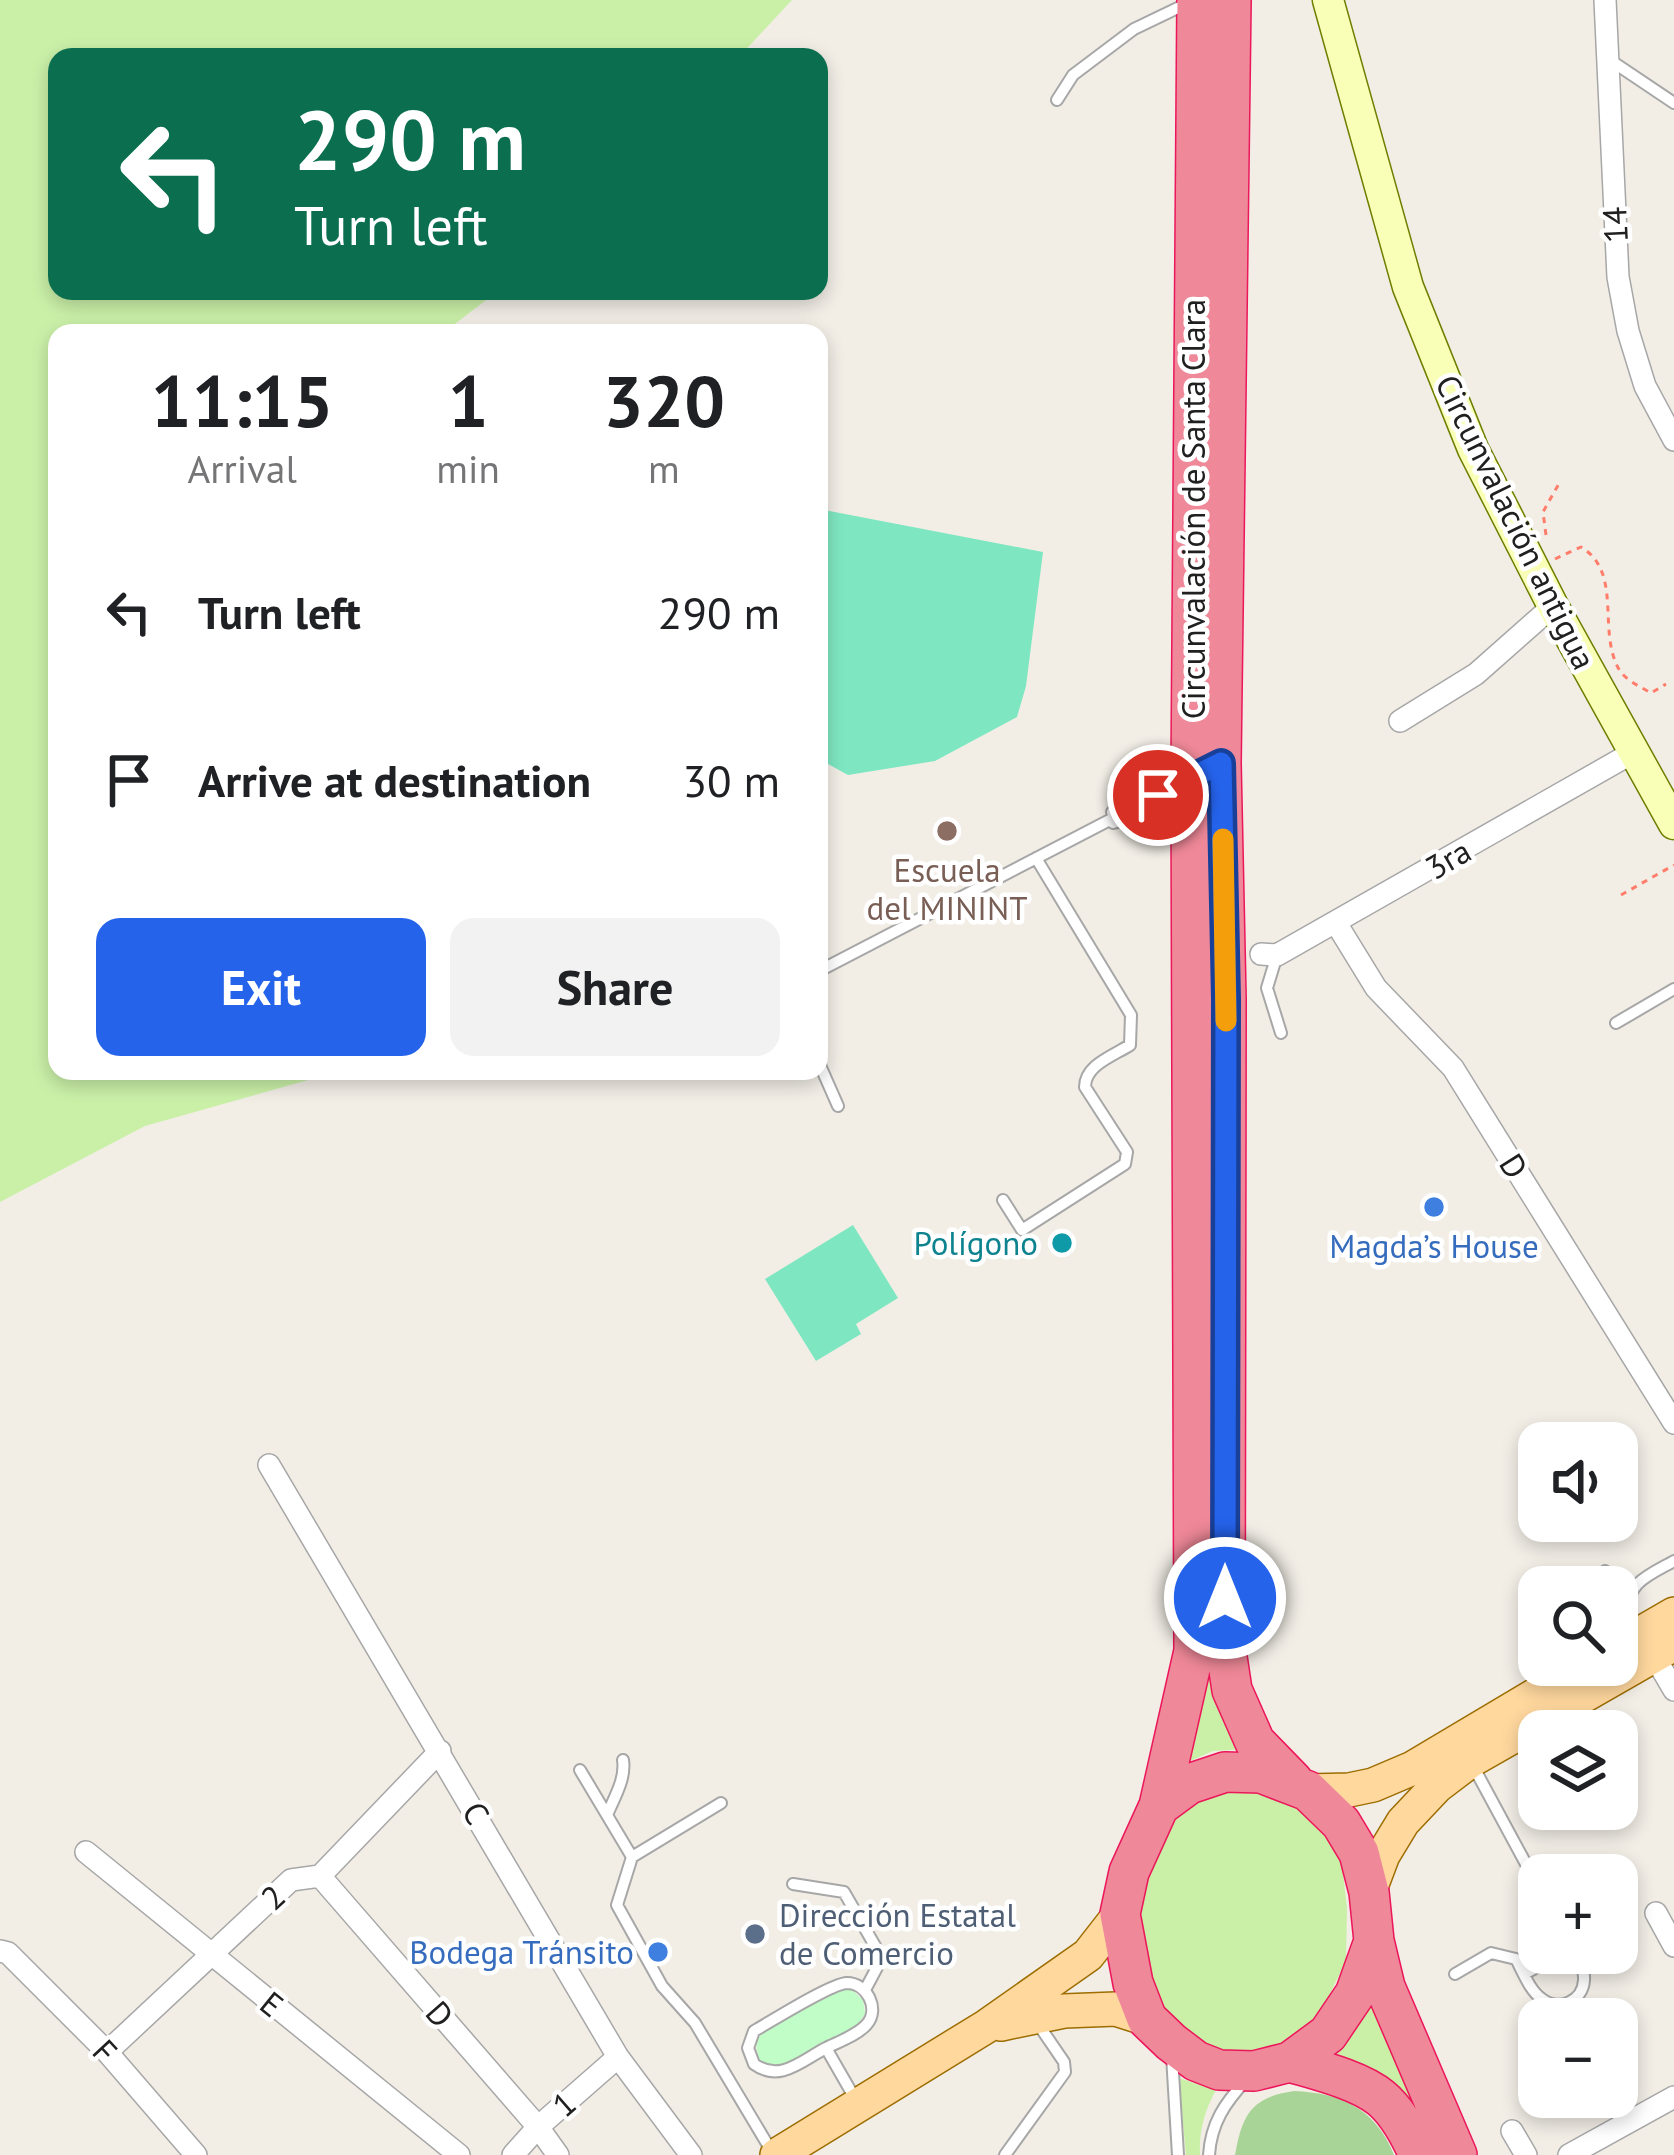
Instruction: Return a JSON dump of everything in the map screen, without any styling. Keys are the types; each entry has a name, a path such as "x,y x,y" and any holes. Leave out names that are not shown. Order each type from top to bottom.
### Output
{"highway":[{"name":"Circunvalación de Santa Clara","path":"1196,0 1201,761 1226,999 1225,1644 1232,1690 1255,1742 1302,1788"},
{"name":"Circunvalación de Santa Clara","path":"1159,1806 1194,1651 1190,864 1201,761 1231,0"},
{"path":"1419,2155 1408,2131 1380,2097 1336,2076 1272,2066 1219,2070 1196,2061 1159,2030 1133,1983 1120,1913 1129,1871 1159,1806 1189,1784 1225,1772 1261,1773 1302,1788 1341,1823 1359,1853 1384,1987 1457,2155"},
{"path":"1272,2066 1328,2034 1354,1994 1374,1941"}],"main road":[{"path":"1369,1892 1402,1822 1437,1786 1674,1613"},
{"path":"1302,1788 1349,1790 1373,1785 1413,1768 1551,1686"},
{"path":"775,2155 987,2026 1088,1955 1120,1913"},
{"path":"987,2026 1064,2011 1116,2009 1159,2030"}],"street":[{"name":"Circunvalación antigua","path":"1328,0 1408,287 1473,449 1546,593 1674,824"},
{"name":"14","path":"1605,0 1618,277 1628,332 1646,386 1674,440"},
{"path":"1400,721 1476,674 1546,593"},
{"name":"3ra","path":"1269,955 1336,923 1632,753"},
{"name":"D","path":"1336,923 1376,988 1454,1068 1674,1423"},
{"name":"C","path":"269,1465 618,2057 691,2155"},
{"path":"1643,1639 1674,1690"},
{"name":"2","path":"107,2052 291,1880 320,1876 440,1751"},
{"name":"E","path":"86,1852 459,2155"},
{"name":"D","path":"320,1876 558,2155"},
{"path":"1656,1913 1674,1946"},
{"name":"F","path":"4,1952 107,2052 196,2155"},
{"name":"1","path":"513,2155 618,2057"},
{"path":"1569,2155 1674,2097"},
{"path":"1512,2131 1526,2155"}],"lane":[{"path":"1058,100 1073,75 1134,29 1196,0"},
{"path":"1607,58 1674,103"},
{"path":"1092,829 1165,770 1201,761"},
{"path":"828,966 1092,829 1201,761"},
{"path":"1092,829 1133,818 1151,820 1172,833 1190,864"},
{"path":"1003,1200 1022,1230 1125,1164 1127,1152 1085,1087 1085,1078 1130,1045 1131,1016 1036,858"},
{"path":"1269,955 1267,988 1281,1034"},
{"path":"1616,1024 1674,989"},
{"path":"827,1080 838,1106"},
{"path":"1643,1639 1628,1602 1631,1591 1674,1561"},
{"path":"607,1815 621,1782 623,1760"},
{"path":"1470,1761 1521,1854"},
{"path":"580,1770 632,1857"},
{"path":"721,1803 632,1857 616,1905 662,1986 695,2023 775,2155"},
{"path":"794,1884 844,1892 882,1958 865,1990"},
{"path":"1455,1974 1492,1953 1518,1963"},
{"path":"1524,1974 1536,1995 1551,2004 1576,1999 1584,1984 1583,1974"},
{"path":"842,1983 865,1990 872,2012 866,2026 826,2048 779,2074 761,2070 748,2048 754,2031 842,1983"},
{"path":"1005,2155 1065,2072 1064,2062 1034,2017"},
{"path":"1159,2030 1178,2155"},
{"path":"826,2048 859,2105"},
{"path":"1209,2155 1222,2107 1272,2066"}],"path":[{"path":"1547,539 1543,512 1561,480"},
{"path":"1546,593 1554,560 1581,547 1588,549 1607,580 1610,647 1622,675 1652,693 1666,684"},
{"path":"1622,895 1674,865"}],"green space":[{"path":"0,0 792,0 747,48 48,48 48,300 486,300 455,324 48,324 48,1080 308,1080 145,1126 0,1202"},
{"path":"828,511 1043,552 1026,686 1017,717 935,761 848,775 828,764"},
{"path":"853,1225 898,1298 856,1324 861,1334 816,1361 765,1279"},
{"path":"1206,1626 1249,1749 1213,1751 1181,1765"},
{"path":"1249,1788 1282,1794 1315,1822 1341,1856 1346,1961 1323,2008 1300,2036 1257,2054 1221,2053 1196,2043 1164,2012 1138,1940 1141,1885 1157,1836 1182,1806 1215,1791"},
{"path":"838,1990 852,1990 863,2000 865,2013 858,2025 782,2067 758,2060 756,2042 763,2032"},
{"path":"1372,1995 1441,2155 1331,2057 1354,2032"},
{"path":"1179,2078 1216,2090 1203,2122 1200,2155 1186,2155"},
{"path":"1294,2091 1327,2095 1354,2106 1377,2125 1394,2155 1235,2155 1251,2110 1268,2098"}],"slow traffic":[{"path":"1223,839 1226,1021"}],"place":[{"name":"Escuela del MININT","path":"947,831"},
{"name":"Magda’s House","path":"1434,1207"},
{"name":"Polígono","path":"1062,1243"},
{"name":"Dirección Estatal de Comercio","path":"755,1934"},
{"name":"Bodega Tránsito","path":"658,1952"}],"route":[{"path":"1158,795 1221,763 1226,999 1225,1598"}]}
